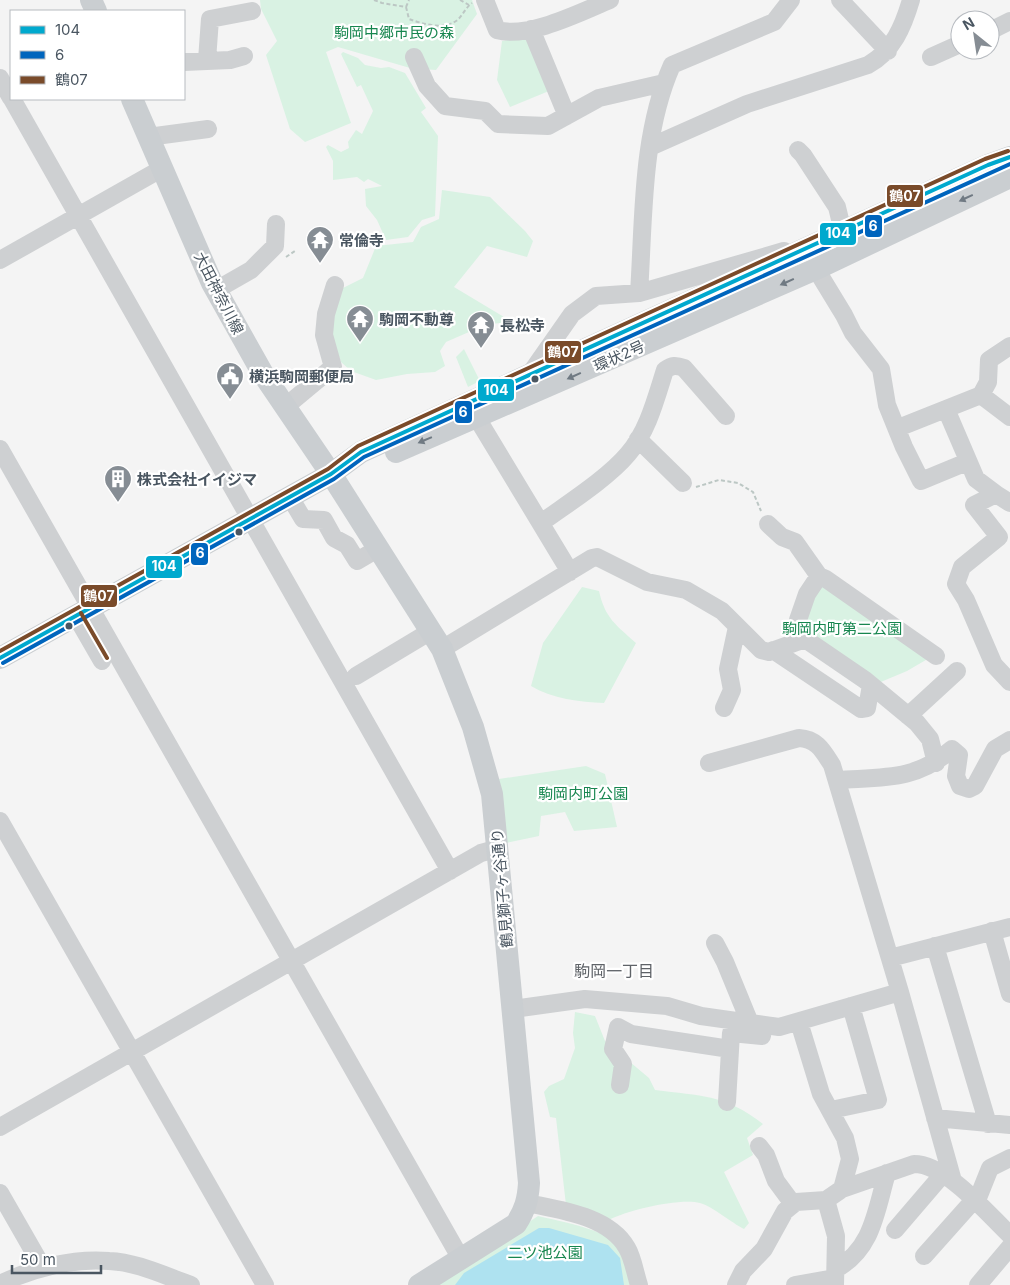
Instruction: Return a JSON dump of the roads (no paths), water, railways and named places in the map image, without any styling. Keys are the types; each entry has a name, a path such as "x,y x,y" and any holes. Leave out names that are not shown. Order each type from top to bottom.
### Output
{"main road":[{"name":"大田神奈川線","path":"132,100 161,169 216,290 263,374 332,474"},
{"name":"環状2号","path":"332,474 364,465 477,418 667,324 842,230 1010,158"},
{"name":"環状2号","path":"332,474 361,452 530,374 816,269 1010,178"},
{"path":"0,658 332,474"},
{"name":"鶴見獅子ヶ谷通り","path":"332,474 437,640 474,727 492,794 499,848 529,1183 527,1203 525,1211 516,1224 419,1285"}],"street":[{"path":"476,2 497,30 505,32 531,29 575,7 610,0"},
{"path":"639,293 650,147 664,83 672,65 774,22 791,0"},
{"path":"840,0 888,51"},
{"path":"650,147 747,104 868,64 888,51 897,37 910,0"},
{"path":"207,60 210,19 252,12"},
{"path":"531,29 567,116"},
{"path":"931,57 950,48"},
{"path":"185,62 230,60 244,56"},
{"path":"414,57 427,86 445,106 485,111 498,124 548,126 599,98 664,83"},
{"path":"0,78 10,95"},
{"path":"13,100 450,871"},
{"path":"148,137 208,129"},
{"path":"530,374 572,314 596,296 639,293 733,264 802,246 842,230 837,207 804,155 798,150"},
{"path":"0,260 161,169"},
{"path":"216,290 251,270 275,246 276,224"},
{"path":"816,269 853,333 881,369 888,405 904,447 921,481 967,462"},
{"path":"285,407 333,367 324,335 326,314 336,285"},
{"path":"639,293 653,297 658,302 667,324"},
{"path":"898,428 981,395 988,382 989,360 1010,346"},
{"path":"541,524 588,489 628,454 638,439 653,408 665,370 677,365 684,368 726,416"},
{"path":"981,395 1010,418"},
{"path":"946,409 967,462 976,479 1003,499"},
{"path":"477,418 570,572"},
{"path":"638,439 688,485"},
{"path":"0,449 82,612 291,960 461,1259"},
{"path":"290,497 303,520 324,520 334,538 347,544 357,561 379,548"},
{"path":"1003,499 974,505 999,537 962,566 956,584 966,600 994,665 1010,682"},
{"path":"765,518 782,537 795,542 819,576 826,578 936,656"},
{"path":"356,676 437,640 597,557 647,582 686,590 722,611 761,650 769,652 805,639"},
{"path":"819,576 807,594 798,620 805,639 870,685 908,716 930,739 936,763"},
{"path":"82,612 102,661"},
{"path":"724,708 732,690 728,669 737,627"},
{"path":"773,650 861,709 867,708 870,685"},
{"path":"908,716 956,671"},
{"path":"710,763 799,738 809,739 820,746 832,765 900,992 935,1118 948,1177"},
{"path":"838,780 905,776 936,763 952,750 959,755 956,776 960,786 968,789 975,786 996,750 1010,740"},
{"path":"0,821 265,1285"},
{"path":"0,1127 130,1051 488,849 499,848"},
{"path":"890,958 1010,927"},
{"path":"992,931 1010,994"},
{"path":"715,943 725,962 750,1023"},
{"path":"936,946 988,1124"},
{"path":"513,1009 585,999 667,1006 701,1016 777,1027 900,992"},
{"path":"830,1110 878,1100 851,1006"},
{"path":"798,1022 821,1094 845,1138 850,1159 842,1189"},
{"path":"620,1086 623,1064 613,1049 618,1027 631,1034 730,1049"},
{"path":"727,1102 731,1033 775,1038 777,1027"},
{"path":"935,1118 1010,1125"},
{"path":"759,1146 766,1155 776,1181 793,1204"},
{"path":"924,1256 974,1202 990,1168 1010,1158"},
{"path":"736,1285 743,1271 764,1250 785,1211 793,1204 826,1200 842,1189 914,1164 925,1164 948,1177 1010,1235"},
{"path":"795,1285 835,1277 865,1244 887,1173"},
{"path":"894,1230 948,1177"},
{"path":"0,1193 43,1268"},
{"path":"826,1200 836,1236 835,1277"},
{"path":"527,1203 569,1213 604,1225 616,1233 628,1249 639,1285"},
{"path":"978,1285 1010,1247"},
{"path":"0,1284 43,1268 77,1262 110,1260 171,1282 191,1285"}],"water":[{"name":"二ツ池公園","path":"539,1228 549,1228 608,1245 620,1258 624,1285 455,1285 464,1273"}],"place":[{"name":"常倫寺","path":"320,264"},
{"name":"駒岡不動尊","path":"360,343"},
{"name":"長松寺","path":"481,349"},
{"name":"横浜駒岡郵便局","path":"230,400"},
{"name":"株式会社イイジマ","path":"118,503"}],"district":[{"name":"駒岡一丁目","path":"614,971"}],"park label":[{"name":"駒岡中郷市民の森","path":"394,32"},
{"name":"駒岡内町第二公園","path":"842,628"},
{"name":"駒岡内町公園","path":"583,793"}]}
